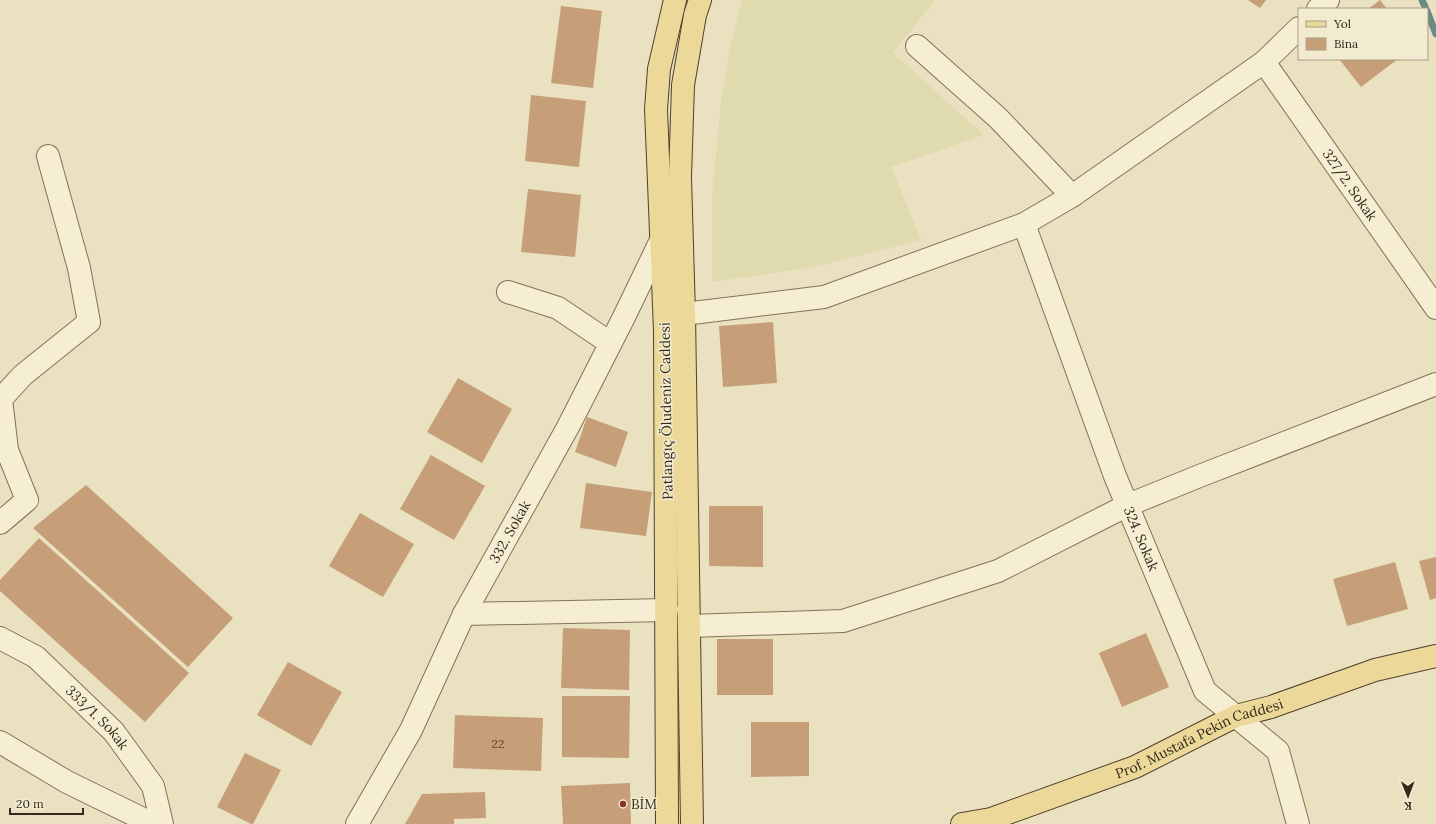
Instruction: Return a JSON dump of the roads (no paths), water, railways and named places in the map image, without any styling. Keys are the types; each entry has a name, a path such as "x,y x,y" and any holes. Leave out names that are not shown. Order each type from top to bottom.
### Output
{"main road":[{"name":"Patlangıç Öludeniz Caddesi","path":"667,824 665,331 656,109 659,69 675,0"},
{"name":"Patlangıç Öludeniz Caddesi","path":"692,824 690,626 680,177 683,85 695,16 700,0"},
{"name":"Prof. Mustafa Pekin Caddesi","path":"962,824 991,819 1135,767 1236,716 1271,707 1375,670 1436,656"}],"street":[{"path":"1319,8 1328,0"},
{"path":"684,314 824,297 1024,224 1072,196 1264,62 1298,29"},
{"path":"917,46 998,118 1072,196"},
{"name":"327/2. Sokak","path":"1264,62 1436,308"},
{"path":"0,523 27,500 7,450 1,399 23,375 88,322 79,268 48,156"},
{"name":"324. Sokak","path":"1024,224 1116,476 1205,691 1278,751 1298,824"},
{"name":"332. Sokak","path":"357,824 411,730 464,614 568,427 662,238"},
{"path":"508,292 558,308 610,343"},
{"path":"690,626 843,621 998,571 1128,505 1436,384"},
{"path":"464,614 667,610"},
{"name":"333/1. Sokak","path":"0,638 36,658 114,732 153,786 162,824"},
{"path":"0,742 67,782 153,824"}],"waterway":[{"path":"1422,0 1426,8"},
{"path":"1428,14 1436,34"}],"place":[{"name":"BİM","path":"623,804"}]}
